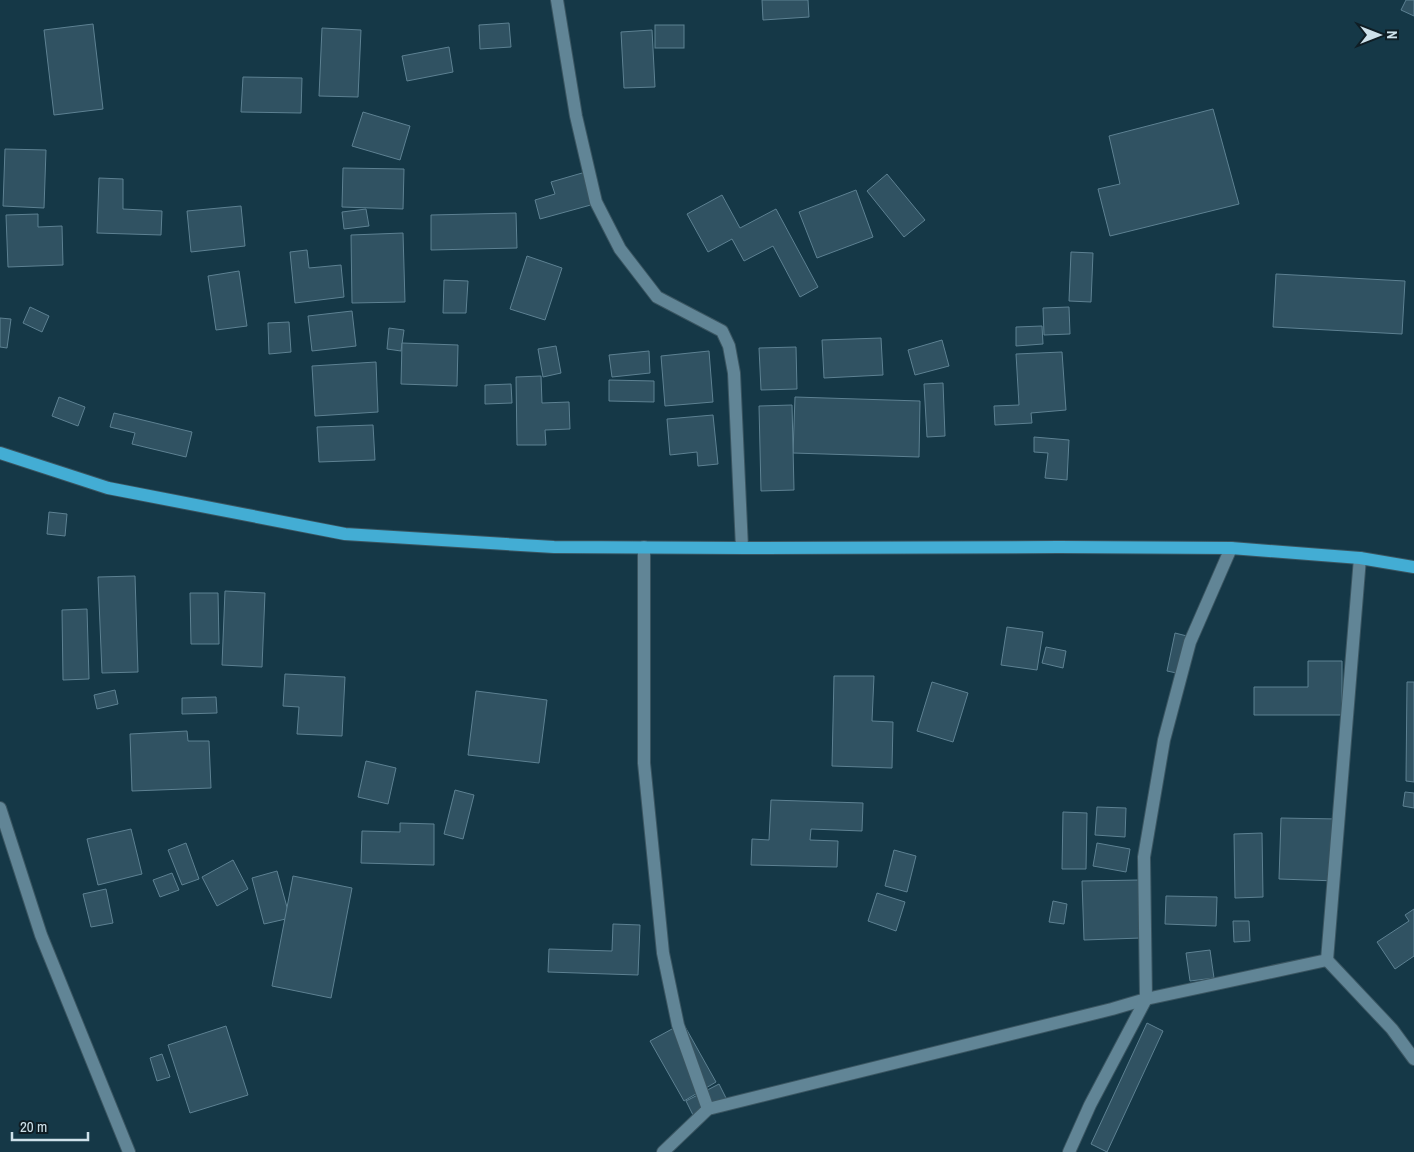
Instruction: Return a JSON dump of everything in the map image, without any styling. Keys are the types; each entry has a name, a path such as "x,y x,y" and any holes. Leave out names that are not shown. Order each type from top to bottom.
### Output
{"main road":[{"path":"0,453 108,488 345,534 554,547 1231,548 1303,552 1360,558 1414,567"}],"street":[{"path":"557,0 576,116 596,202 620,249 658,297 722,331 729,346 734,373 742,548"},
{"path":"644,548 644,762 663,954 678,1025 708,1109"},
{"path":"1068,1152 1090,1105 1146,999 1144,856 1164,740 1190,642 1231,548"},
{"path":"1360,558 1326,960 1392,1028 1414,1059"},
{"path":"0,808 41,935 129,1152"},
{"path":"664,1152 708,1109 1146,999 1326,960"}],"building":[{"path":"762,0 808,0 809,17 763,20"},
{"path":"1406,0 1414,0 1414,16 1401,10"},
{"path":"509,23 511,47 480,49 479,25"},
{"path":"93,24 103,109 54,115 44,30"},
{"path":"655,25 684,25 684,48 655,48"},
{"path":"322,28 361,30 358,97 319,96"},
{"path":"652,30 655,87 624,88 621,32"},
{"path":"449,47 453,72 407,81 402,56"},
{"path":"243,77 302,78 301,113 241,112"},
{"path":"1213,109 1239,204 1110,236 1098,189 1120,184 1109,136"},
{"path":"363,112 410,126 400,160 352,146"},
{"path":"5,149 46,150 44,208 3,206"},
{"path":"343,168 404,169 403,209 342,207"},
{"path":"589,171 598,203 540,219 535,200 555,194 551,182"},
{"path":"887,174 925,220 904,237 867,191"},
{"path":"99,178 123,179 123,209 162,211 161,235 97,233"},
{"path":"856,190 873,237 817,258 799,212"},
{"path":"722,195 740,228 776,209 818,287 800,297 773,246 744,261 732,239 708,252 687,214"},
{"path":"241,206 245,246 191,252 187,211"},
{"path":"366,209 369,226 344,229 342,212"},
{"path":"516,213 517,248 431,250 431,215"},
{"path":"38,214 38,227 62,226 63,265 8,267 6,215"},
{"path":"403,233 405,302 352,303 351,235"},
{"path":"307,250 309,268 341,265 344,297 295,303 290,252"},
{"path":"1071,252 1093,253 1091,302 1069,301"},
{"path":"527,256 562,268 545,320 510,309"},
{"path":"239,271 247,326 216,330 208,276"},
{"path":"1276,274 1405,281 1402,334 1273,327"},
{"path":"444,280 468,281 466,313 443,313"},
{"path":"30,307 49,316 42,332 23,323"},
{"path":"1069,307 1070,334 1044,335 1043,308"},
{"path":"352,311 356,346 312,351 308,316"},
{"path":"0,318 11,319 7,348 0,347"},
{"path":"289,322 291,352 269,354 268,323"},
{"path":"1042,326 1043,344 1016,346 1016,327"},
{"path":"389,328 404,330 401,351 387,349"},
{"path":"881,338 883,375 824,378 822,340"},
{"path":"942,340 949,366 915,375 908,350"},
{"path":"402,343 458,345 457,386 401,384"},
{"path":"556,346 561,373 543,377 538,349"},
{"path":"796,347 797,389 761,390 759,348"},
{"path":"649,351 650,373 612,377 609,355"},
{"path":"709,351 713,402 665,406 661,356"},
{"path":"1062,352 1066,410 1031,413 1032,423 995,425 994,406 1019,405 1016,354"},
{"path":"376,362 378,412 315,416 312,366"},
{"path":"541,376 542,403 569,402 570,429 545,430 546,445 517,445 516,377"},
{"path":"609,380 654,381 654,402 609,401"},
{"path":"943,383 945,436 927,437 924,384"},
{"path":"511,384 512,403 485,404 485,385"},
{"path":"59,397 85,407 78,426 52,416"},
{"path":"795,397 920,401 919,457 793,453"},
{"path":"792,405 794,490 761,491 759,406"},
{"path":"114,413 192,432 186,457 132,444 135,433 110,427"},
{"path":"713,415 718,464 698,466 697,452 670,455 667,419"},
{"path":"373,425 375,460 319,462 317,427"},
{"path":"1034,437 1069,440 1067,480 1045,478 1048,453 1034,452"},
{"path":"49,512 67,514 65,536 47,534"},
{"path":"135,576 138,672 102,673 98,577"},
{"path":"225,591 265,593 262,667 222,665"},
{"path":"190,593 218,593 219,644 191,644"},
{"path":"87,609 89,679 63,680 62,610"},
{"path":"1007,627 1043,632 1037,670 1001,665"},
{"path":"1175,633 1195,638 1186,675 1167,671"},
{"path":"1046,647 1066,651 1063,668 1042,663"},
{"path":"1308,661 1342,661 1342,715 1254,715 1254,687 1308,687"},
{"path":"285,674 345,677 342,736 297,734 299,707 283,706"},
{"path":"834,676 874,676 872,721 893,722 892,768 832,766"},
{"path":"932,682 968,693 953,742 917,731"},
{"path":"1407,682 1414,682 1414,782 1406,781"},
{"path":"115,690 118,704 97,709 94,695"},
{"path":"476,691 547,700 539,763 468,755"},
{"path":"216,697 217,713 182,714 182,698"},
{"path":"187,731 188,741 209,741 211,788 132,791 130,734"},
{"path":"366,761 396,768 388,804 358,797"},
{"path":"455,790 474,795 463,839 444,834"},
{"path":"1405,792 1414,793 1414,808 1403,806"},
{"path":"771,800 863,803 862,831 811,829 810,840 838,841 837,867 751,865 752,839 769,840"},
{"path":"1097,807 1126,808 1125,837 1095,835"},
{"path":"1063,812 1087,813 1086,869 1062,869"},
{"path":"1281,818 1338,819 1337,881 1279,879"},
{"path":"400,823 434,824 434,865 361,863 362,831 400,832"},
{"path":"131,829 142,874 98,885 87,839"},
{"path":"1262,833 1263,897 1235,898 1234,834"},
{"path":"186,843 199,879 182,885 168,850"},
{"path":"1097,843 1130,849 1126,872 1093,866"},
{"path":"894,850 916,856 907,892 885,886"},
{"path":"233,860 248,889 217,906 202,877"},
{"path":"277,871 290,918 264,924 252,878"},
{"path":"172,873 179,890 160,897 153,880"},
{"path":"293,876 352,888 331,998 272,986"},
{"path":"1140,880 1141,938 1084,940 1082,881"},
{"path":"106,889 113,923 91,927 83,894"},
{"path":"877,893 905,902 896,931 868,921"},
{"path":"1166,896 1217,897 1216,926 1165,924"},
{"path":"1053,901 1067,904 1064,924 1049,922"},
{"path":"1414,909 1414,956 1395,969 1377,942 1409,921 1405,915"},
{"path":"1233,921 1249,921 1250,941 1234,942"},
{"path":"613,924 640,925 638,975 548,972 549,949 612,951"},
{"path":"1210,950 1214,978 1190,981 1186,953"},
{"path":"683,1023 716,1082 684,1101 650,1041"},
{"path":"1147,1023 1163,1031 1107,1152 1091,1144"},
{"path":"226,1026 248,1095 190,1113 168,1045"},
{"path":"162,1054 170,1077 157,1081 150,1058"},
{"path":"719,1084 729,1104 696,1121 686,1101"}]}
